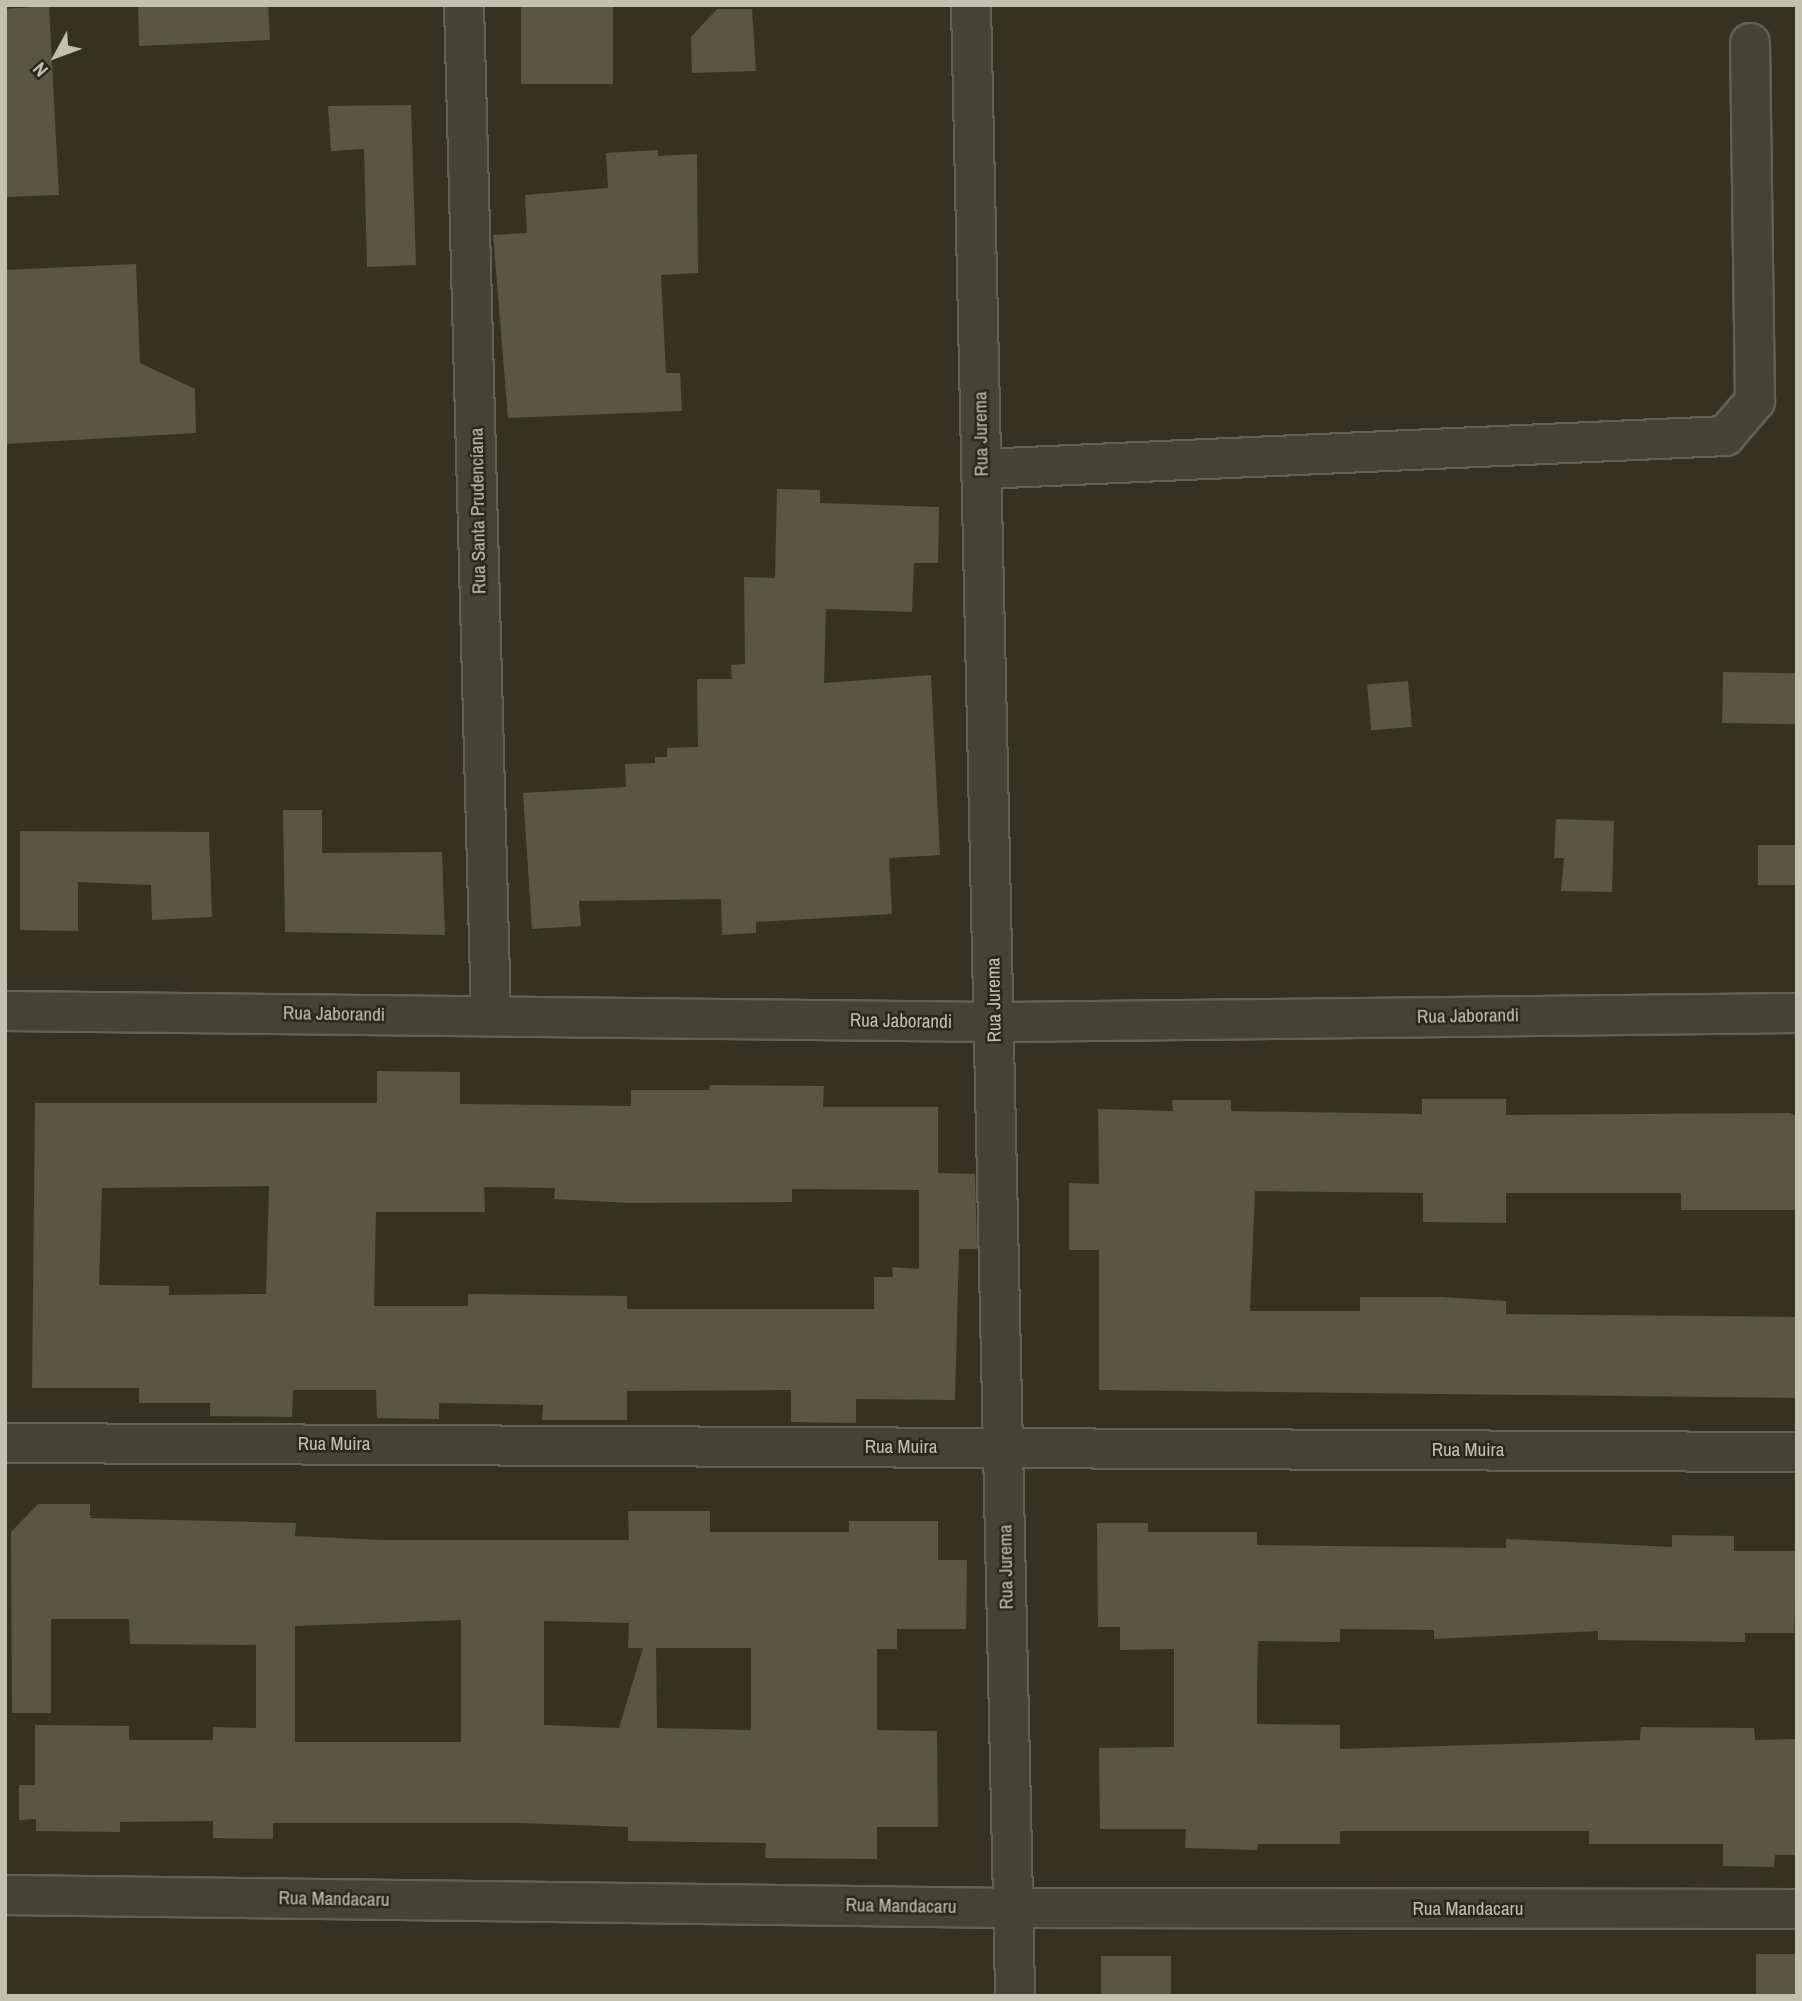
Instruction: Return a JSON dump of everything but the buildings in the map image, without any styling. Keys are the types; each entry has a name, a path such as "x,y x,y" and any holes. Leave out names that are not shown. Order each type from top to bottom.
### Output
{"street":[{"name":"Rua Santa Prudencíana","path":"464,5 491,1016"},
{"name":"Rua Jurema","path":"971,5 1015,1996"},
{"path":"982,469 1726,436 1755,401 1750,43"},
{"name":"Rua Jaborandi","path":"5,1011 994,1022 1797,1013"},
{"name":"Rua Muira","path":"5,1443 1797,1451"},
{"name":"Rua Mandacaru","path":"5,1895 1014,1908 1797,1909"}]}
